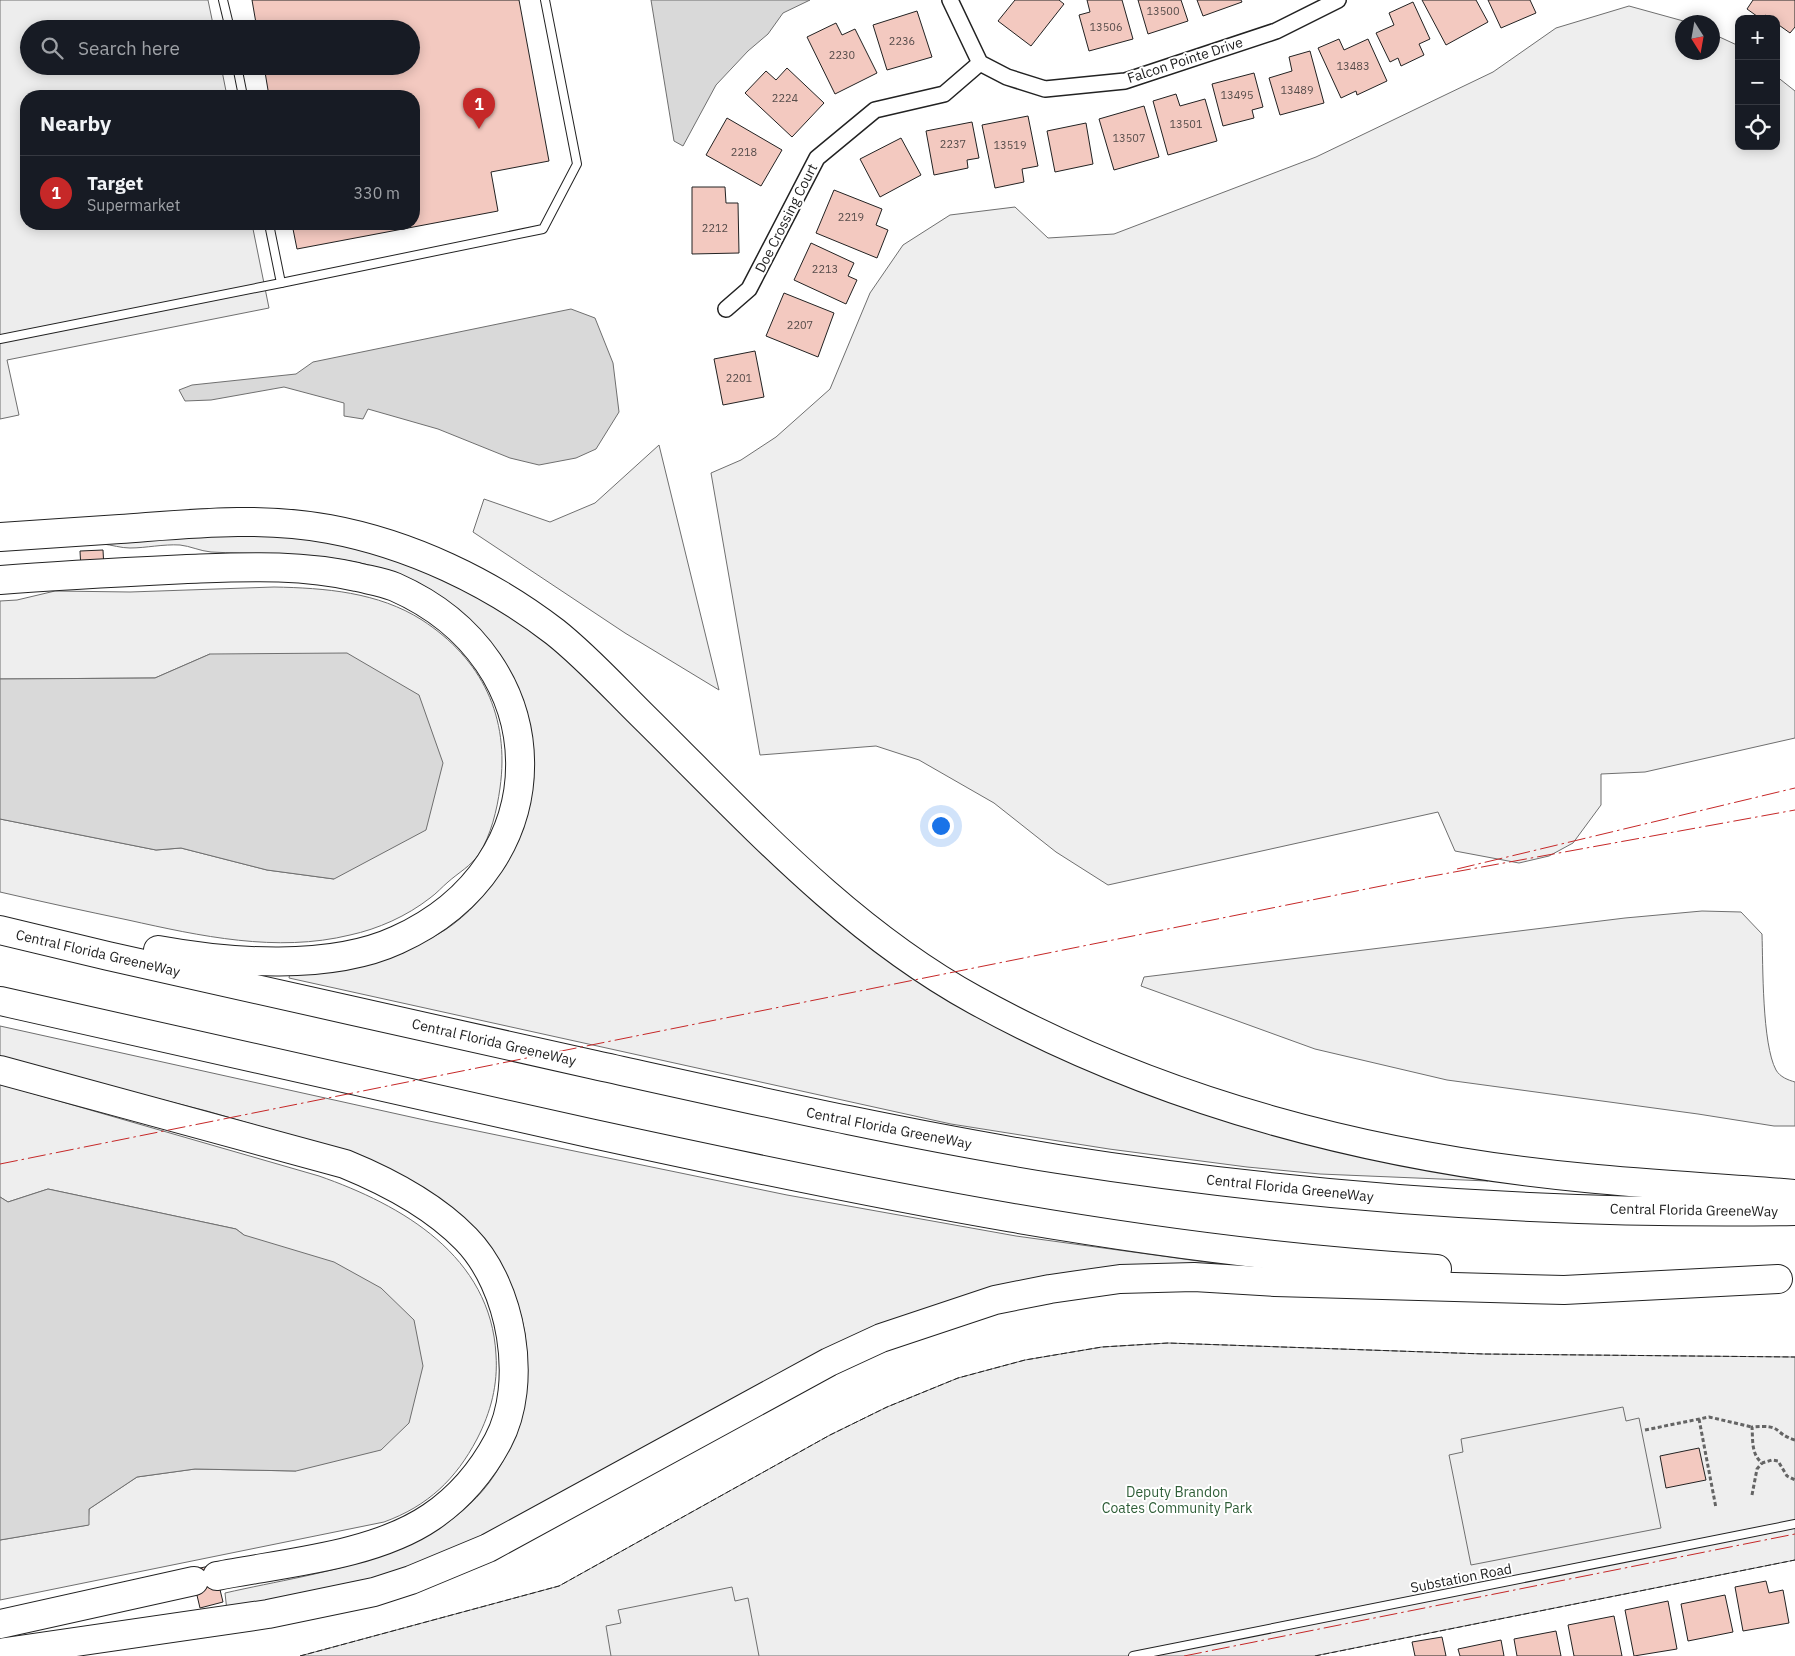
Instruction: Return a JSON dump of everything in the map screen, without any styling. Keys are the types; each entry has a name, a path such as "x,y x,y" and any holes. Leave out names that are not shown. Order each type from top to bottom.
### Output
{"highway":[{"path":"0,537 199,522 261,521 330,529 395,547 483,585 556,634 834,901 906,957 972,999 1059,1043 1231,1110 1328,1135 1452,1160 1582,1178 1795,1194"},
{"path":"0,580 88,573 278,566 313,568 393,586 435,608 470,638 495,672 509,702 519,746 520,784 512,819 503,841 481,878 456,904 430,923 396,941 359,953 313,960 266,962 223,960 180,954 0,920"},
{"name":"Central Florida GreeneWay","path":"0,930 796,1109 1053,1158 1244,1184 1420,1200 1597,1209 1795,1211"},
{"path":"0,1002 781,1175 1052,1225 1236,1250 1415,1268 1595,1277 1787,1279"},
{"path":"0,1070 345,1164 379,1178 410,1195 451,1224 468,1241 493,1275 504,1306 512,1341 513,1383 508,1412 499,1440 478,1474 458,1495 431,1517 395,1537 352,1550 205,1578 5,1621"},
{"path":"0,1653 268,1614 374,1592 411,1580 488,1548 846,1354 881,1338 1004,1298 1050,1289 1120,1280 1194,1277 1275,1282 1564,1290 1787,1279"}],"street":[{"path":"950,0 980,63"},
{"name":"Falcon Pointe Drive","path":"980,63 1007,77 1045,89 1125,81 1276,31 1338,0"},
{"name":"Doe Crossing Court","path":"726,309 749,289 817,158 875,110 944,94 980,63"}],"lane":[{"path":"223,0 228,20"},
{"path":"0,339 542,229 577,164 546,0"},
{"path":"239,75 242,90"},
{"path":"270,230 281,282"},
{"name":"Substation Road","path":"1133,1656 1795,1524"}],"path":[{"path":"1645,1430 1709,1417 1752,1427 1770,1425 1776,1427 1786,1438 1795,1440"},
{"path":"1699,1419 1716,1508"},
{"path":"1752,1427 1754,1451 1762,1463"},
{"path":"1752,1495 1757,1469 1762,1463 1772,1460 1778,1461 1787,1476 1795,1480"}],"green space":[{"path":"1629,6 1675,19 1675,60 1720,60 1720,37 1735,44 1735,150 1780,150 1780,79 1795,91 1795,738 1645,772 1601,774 1601,805 1573,843 1549,856 1519,863 1455,851 1438,812 1108,885 1056,852 994,803 919,760 876,746 760,755 711,473 741,460 776,437 830,389 870,293 903,245 950,215 1015,207 1048,238 1114,234 1316,157 1493,72 1556,28"},
{"path":"659,445 719,690 625,633 473,532 484,499 550,522 595,503"},
{"path":"273,534 366,548 442,575 537,630 691,774 1004,1026 1486,1172 1488,1181 1320,1174 1247,1167 1109,1149 951,1124 289,978 290,973 355,966 384,959 437,935 469,911 501,871 520,833 530,794 532,755 526,717 513,680 492,646 465,616 431,591 405,577 352,561 324,557 211,552 180,545 123,548 103,544 175,536"},
{"path":"274,587 332,590 387,603 422,620 443,636 461,653 476,672 496,714 502,762 500,788 493,822 487,839 476,858 430,898 412,911 392,921 350,935 295,942 267,942 211,937 0,892 0,819 156,850 181,848 267,870 334,879 210,654 155,678 0,679 0,601 17,600 55,591 130,592"},
{"path":"1702,911 1741,912 1762,934 1764,1004 1768,1042 1771,1058 1776,1070 1782,1076 1795,1082 1795,1126 1774,1126 1447,1080 1315,1049 1141,986 1144,977 1625,918"},
{"path":"0,1026 429,1121 787,1195 1016,1236 1249,1268 984,1297 409,1574 227,1611 225,1593 344,1567 384,1554 421,1538 455,1517 483,1490 506,1455 512,1437 525,1376 525,1335 522,1318 511,1287 487,1244 341,1150 207,1111 0,1059"},
{"path":"0,1084 319,1176 381,1202 410,1219 437,1239 460,1263 478,1289 490,1320 496,1355 495,1387 486,1419 469,1453 450,1479 439,1490 414,1508 384,1522 0,1600 0,1540 88,1525 89,1509 137,1477 195,1469 296,1471 244,1235 236,1229 48,1189 8,1202 0,1197"},
{"name":"Deputy Brandon Coates Community Park","path":"1168,1343 1484,1354 1795,1357 1795,1560 1314,1656 300,1656 559,1586 830,1435 887,1407 958,1378 1025,1360 1102,1347"}],"shaded area":[{"path":"0,0 208,0 212,20 20,20 20,75 223,75 226,90 20,90 20,230 253,230 269,308 7,360 19,415 0,419"},
{"path":"651,0 810,0 783,13 768,34 748,51 716,85 683,146 674,141"},
{"path":"571,309 595,318 613,363 619,412 596,449 576,458 539,465 510,458 438,429 368,409 363,419 344,416 344,403 284,387 211,400 185,401 179,390 192,385 296,374 313,362"},
{"path":"347,653 419,695 443,763 426,830 334,879 267,870 181,848 156,850 0,819 0,679 155,678 210,654"},
{"path":"48,1189 236,1229 244,1235 334,1262 381,1288 414,1320 423,1366 409,1423 381,1450 296,1471 195,1469 137,1477 89,1509 89,1525 0,1540 0,1197 8,1202"},
{"path":"1623,1407 1626,1421 1639,1418 1661,1528 1471,1565 1449,1455 1463,1452 1461,1439"},
{"path":"732,1587 735,1601 748,1598 759,1656 611,1656 606,1626 621,1623 618,1610"}],"building":[{"path":"252,0 519,0 549,161 491,172 498,211 420,226 420,90 268,90 266,75 420,75 420,20 255,20"},
{"path":"1015,0 1059,0 1064,4 1031,46 998,21"},
{"path":"1087,0 1122,0 1133,39 1089,51 1079,15 1090,12"},
{"path":"1138,0 1181,0 1188,21 1148,34"},
{"path":"1197,0 1241,0 1242,2 1203,16"},
{"path":"1422,0 1476,0 1488,22 1446,45"},
{"path":"1488,0 1530,0 1536,13 1501,28"},
{"path":"1753,0 1795,0 1795,27 1790,33 1780,26 1780,15 1755,15 1747,9"},
{"path":"1413,2 1430,39 1419,44 1424,55 1401,66 1398,58 1390,62 1376,33 1394,25 1389,13"},
{"path":"917,11 932,57 887,70 873,25"},
{"path":"836,23 842,35 855,29 877,73 835,94 807,37"},
{"path":"1339,39 1344,50 1368,39 1387,81 1357,95 1356,91 1341,98 1318,48"},
{"path":"1310,51 1324,103 1280,115 1269,78 1292,71 1289,57"},
{"path":"787,68 824,103 792,137 745,93 766,71 776,80"},
{"path":"1254,73 1263,107 1252,110 1254,118 1223,126 1212,84"},
{"path":"1176,94 1180,106 1205,99 1217,141 1168,155 1153,101"},
{"path":"1144,106 1159,157 1114,170 1099,119"},
{"path":"1028,116 1038,166 1022,169 1024,182 995,188 982,125"},
{"path":"727,118 782,150 761,186 706,155"},
{"path":"972,122 979,158 967,160 968,168 934,175 926,131"},
{"path":"1086,123 1093,164 1055,172 1047,131"},
{"path":"901,138 921,175 880,197 860,159"},
{"path":"692,187 725,187 726,203 738,203 739,253 692,254"},
{"path":"834,190 882,209 876,225 888,230 877,258 816,233"},
{"path":"293,230 398,230 297,249"},
{"path":"811,243 854,263 848,276 857,280 846,304 794,280"},
{"path":"784,293 834,313 818,357 766,336"},
{"path":"755,351 764,397 723,405 714,359"},
{"path":"103,550 105,587 82,588 80,551"},
{"path":"1699,1448 1706,1480 1666,1488 1660,1456"},
{"path":"214,1565 223,1602 200,1608 191,1570"},
{"path":"1766,1581 1769,1593 1783,1590 1789,1623 1743,1631 1735,1587"},
{"path":"1725,1595 1733,1632 1688,1641 1681,1604"},
{"path":"1668,1601 1677,1649 1634,1656 1625,1610"},
{"path":"1614,1616 1622,1656 1574,1656 1568,1625"},
{"path":"1556,1631 1561,1656 1517,1656 1514,1639"},
{"path":"1442,1637 1446,1656 1415,1656 1412,1642"},
{"path":"1501,1640 1504,1656 1460,1656 1458,1649"}],"fence":[{"path":"300,1656 559,1586 830,1435 887,1407 958,1378 1025,1360 1102,1347 1168,1343 1484,1354 1795,1357"},
{"path":"1315,1656 1795,1560"}],"power":[{"path":"1457,869 1795,788"},
{"path":"0,1164 1416,879 1795,810"},
{"path":"1184,1656 1795,1534"}],"place":[{"name":"Target","path":"479,129"}]}
